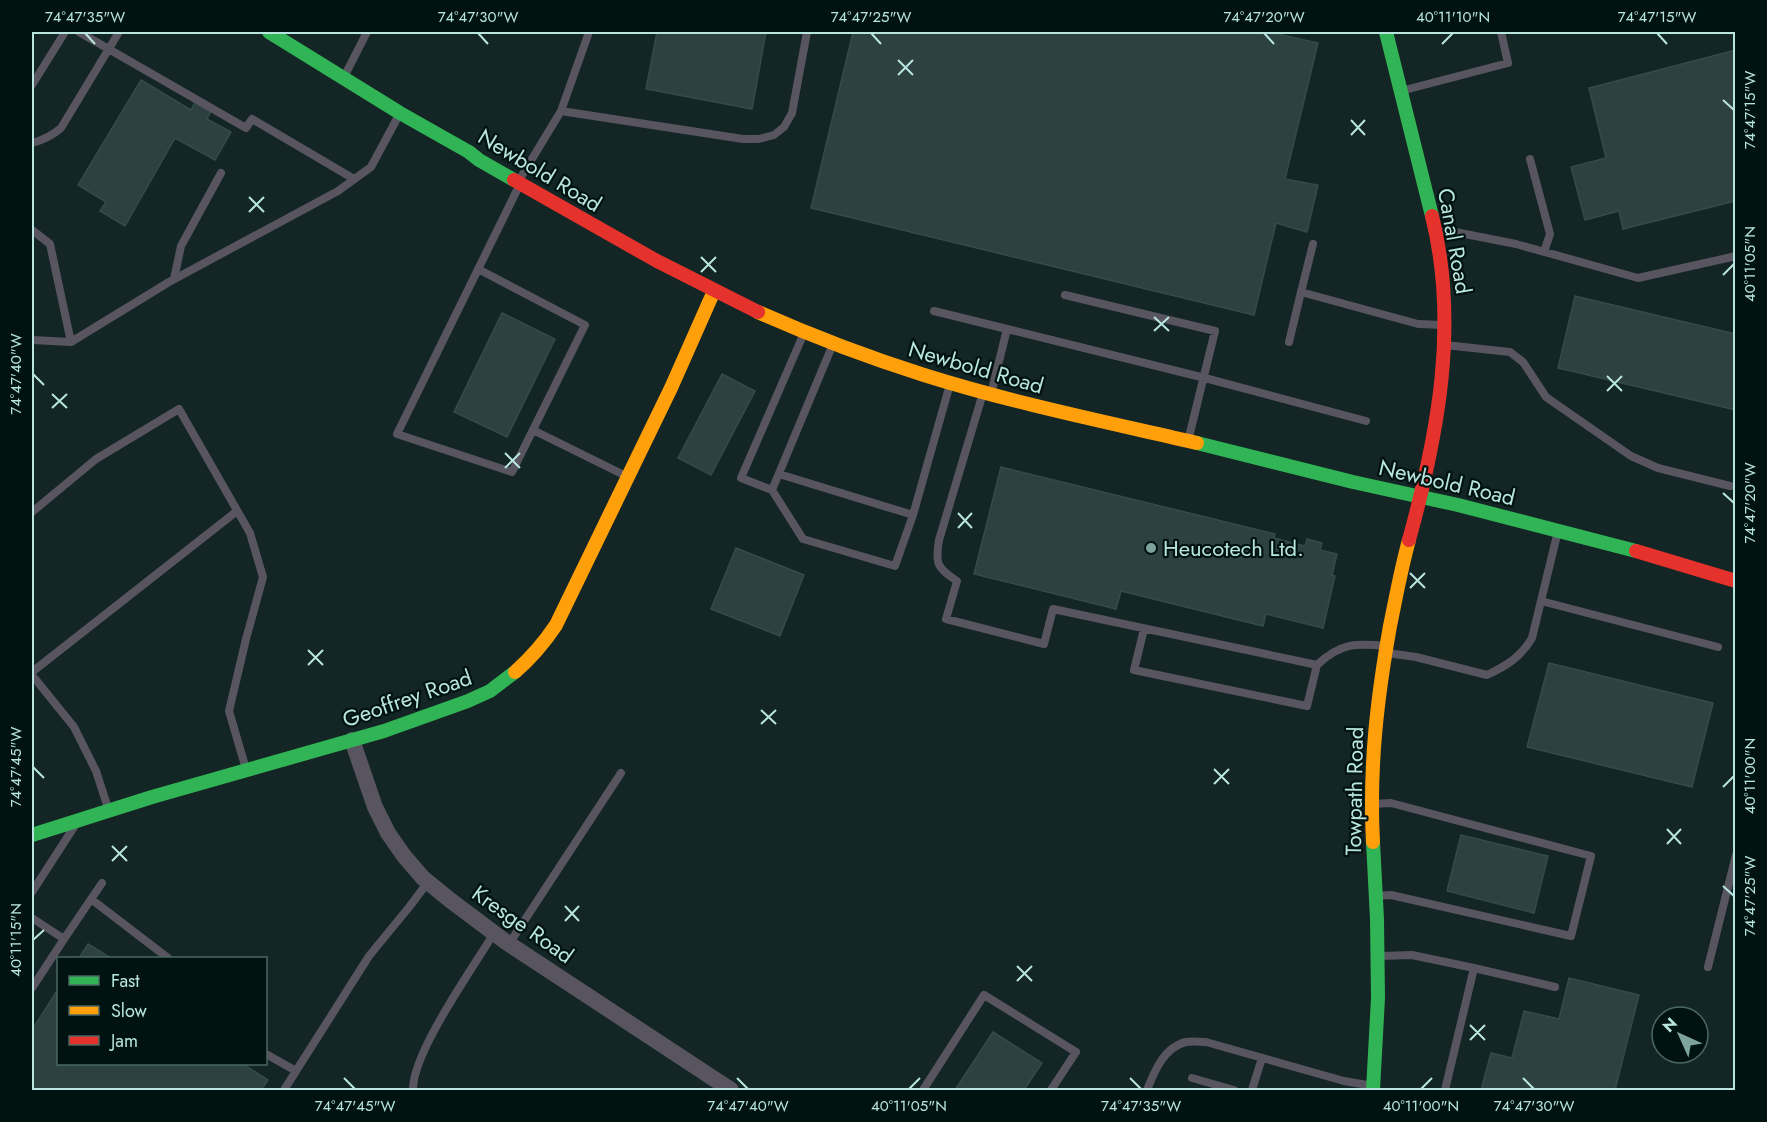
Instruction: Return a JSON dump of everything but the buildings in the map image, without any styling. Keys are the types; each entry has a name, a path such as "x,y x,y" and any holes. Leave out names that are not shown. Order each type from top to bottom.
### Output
{"street":[{"name":"Newbold Road","path":"269,32 400,113 644,254 768,317 833,344 987,393 1421,496 1656,556 1736,581"},
{"name":"Canal Road","path":"1386,32 1436,233 1442,266 1445,325 1443,366 1421,496"},
{"name":"Geoffrey Road","path":"32,835 109,810 384,731 468,701 509,677 527,662 556,625 671,388 714,291"},
{"name":"Towpath Road","path":"1373,1088 1378,998 1372,804 1375,724 1401,569 1421,496"},
{"name":"Kresge Road","path":"352,740 375,807 388,833 404,856 428,882 509,944 731,1090"}],"lane":[{"path":"32,85 65,32"},
{"path":"79,32 246,128 252,119 354,179"},
{"path":"32,143 54,134 61,128 119,32"},
{"path":"344,77 367,32"},
{"path":"478,269 585,325 512,472 397,434 519,183 561,111 588,32"},
{"path":"561,111 743,139 759,139 774,135 784,127 792,113 807,32"},
{"path":"1401,91 1508,63 1501,32"},
{"path":"32,340 71,342 174,279 338,191 370,166 400,113"},
{"path":"1530,159 1550,234 1544,252"},
{"path":"174,279 181,246 221,173"},
{"path":"32,230 50,244 71,342"},
{"path":"1436,233 1450,231 1516,244 1638,278 1736,255"},
{"path":"1289,342 1313,244"},
{"path":"1301,292 1418,324 1445,325"},
{"path":"1065,295 1215,331 1188,441"},
{"path":"934,311 1205,378 1366,421"},
{"path":"1007,329 939,540 938,564 943,572 957,581 946,619 1044,644 1053,609 1317,665"},
{"path":"804,332 741,478 772,490 803,538 895,566 913,515 951,382"},
{"path":"772,490 833,344"},
{"path":"1444,345 1510,352 1523,362 1546,397 1631,456 1658,468 1730,486"},
{"path":"32,512 96,459 179,410 250,533 263,577 229,711 246,770"},
{"path":"533,430 628,477"},
{"path":"779,474 913,515"},
{"path":"109,810 96,771 74,727 32,673 237,511"},
{"path":"1144,629 1134,670 1307,706 1317,665 1330,652 1347,646 1370,644 1487,675 1515,659 1525,650 1532,638 1558,531"},
{"path":"1541,601 1718,647"},
{"path":"509,944 621,773"},
{"path":"1372,804 1391,804 1590,856 1571,936 1391,895 1376,896"},
{"path":"32,892 80,819"},
{"path":"1708,967 1736,855"},
{"path":"284,1090 369,956 428,882"},
{"path":"32,987 102,883"},
{"path":"91,899 167,957"},
{"path":"32,918 64,939"},
{"path":"413,1090 416,1069 441,1019 494,933"},
{"path":"1377,956 1412,955 1555,987"},
{"path":"1445,1090 1474,968"},
{"path":"924,1090 984,995 1076,1052 1051,1090"},
{"path":"1147,1090 1153,1074 1165,1056 1178,1045 1187,1042 1206,1042 1373,1088"},
{"path":"267,1055 296,1071"},
{"path":"1252,1090 1262,1058"},
{"path":"1192,1078 1234,1090"}],"traffic: fast":[{"path":"269,32 514,180"},
{"path":"1386,32 1432,216"},
{"path":"1197,443 1353,482 1458,505 1636,551"},
{"path":"32,835 152,797 384,731 468,701 490,691 515,672"},
{"path":"1373,842 1378,998 1373,1090"}],"traffic: slow":[{"path":"515,672 537,650 556,625 671,388 714,291"},
{"path":"758,312 819,338 958,385 1060,412 1197,443"},
{"path":"1373,842 1373,760 1381,680 1409,540"}],"traffic: jam":[{"path":"514,180 657,261 758,312"},
{"path":"1409,540 1429,460 1442,379 1444,297 1440,257 1432,216"},
{"path":"1636,551 1736,581"}],"place":[{"name":"Heucotech Ltd.","path":"1151,548"}]}
